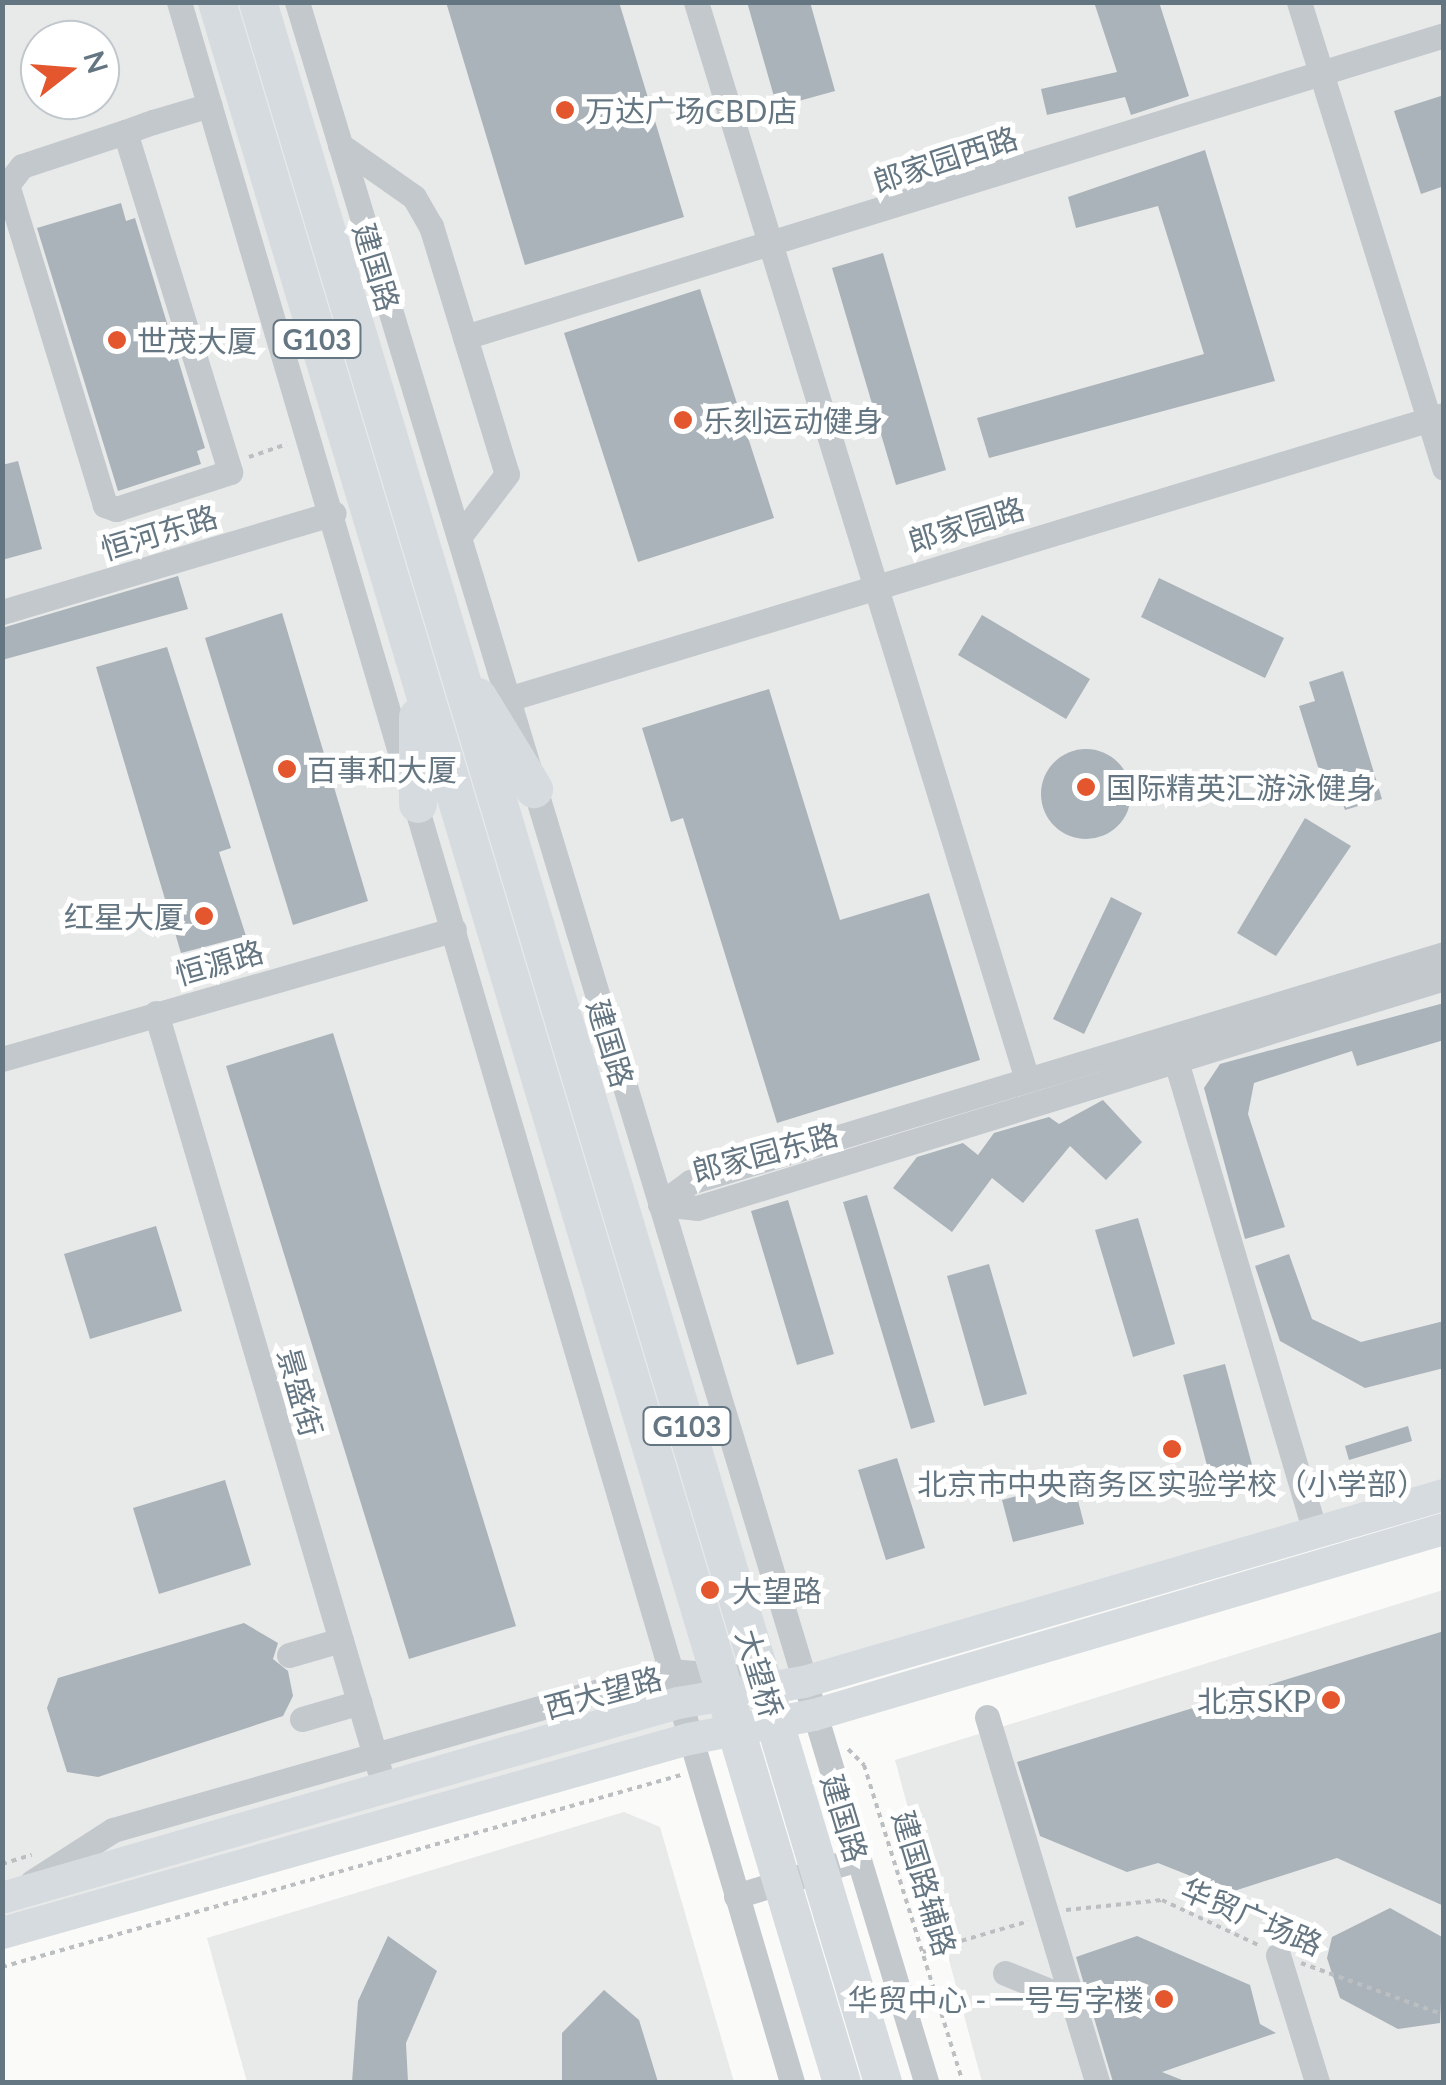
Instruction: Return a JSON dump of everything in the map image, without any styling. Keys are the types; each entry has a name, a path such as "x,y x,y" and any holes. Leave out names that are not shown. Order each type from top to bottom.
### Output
{"highway":[{"name":"G103","path":"217,2 418,674"},
{"name":"建国路","path":"258,2 448,648 605,1148"},
{"path":"448,648 534,789"},
{"path":"418,674 418,804"},
{"name":"大望桥","path":"418,674 842,2082"},
{"name":"大望桥","path":"605,1148 883,2082"}],"main road":[{"path":"804,1682 1444,1495"},
{"path":"2,1933 693,1754 1444,1529"},
{"name":"西大望路","path":"7,1897 380,1772 674,1687 804,1682"}],"street":[{"path":"179,2 334,513 693,1754 792,2082"},
{"name":"建国路","path":"297,2 926,2082"},
{"path":"696,2 1027,1080"},
{"path":"1299,2 1436,415 1444,468"},
{"name":"郎家园西路","path":"465,337 770,250 1444,35"},
{"path":"125,132 230,472 105,506 7,185 22,166 125,132 210,105"},
{"path":"340,145 414,197 465,337 507,474 459,537"},
{"name":"郎家园路","path":"508,699 1436,415"},
{"name":"恒河东路","path":"2,612 334,513"},
{"name":"恒源路","path":"2,1059 454,928"},
{"name":"郎家园东路","path":"660,1204 690,1182 1444,954"},
{"name":"郎家园东路","path":"660,1204 697,1208 1177,1064 1444,978"},
{"name":"景盛街","path":"156,1014 380,1772"},
{"path":"1170,1036 1315,1532"},
{"path":"289,1655 340,1640"},
{"path":"302,1719 360,1702"},
{"path":"988,1717 1097,2082"},
{"path":"736,1896 858,1860"},
{"path":"1278,1954 1316,2082"},
{"path":"1005,1972 1072,2000"}],"path":[{"path":"227,465 311,436"},
{"name":"建国路辅路","path":"814,1715 864,1765 963,2082"},
{"path":"2,1967 693,1754"},
{"name":"华贸广场路","path":"923,1952 1101,1899 1162,1900 1278,1954 1444,2015"}],"shaded area":[{"path":"3,3 1443,3 1443,1509 3,1932"},
{"path":"1443,1590 1443,2082 982,2082 895,1760"},
{"path":"624,1812 660,1827 734,2082 247,2082 207,1938"}],"building":[{"name":"万达广场CBD店","path":"446,2 619,2 684,217 525,265"},
{"path":"747,2 810,2 835,91 777,107"},
{"path":"1094,2 1159,2 1189,96 1131,115 1125,97 1047,115 1041,89 1117,72"},
{"path":"1444,95 1444,186 1421,194 1394,111"},
{"path":"1205,150 1275,381 989,458 977,418 1204,354 1158,206 1076,228 1068,197"},
{"name":"世茂大厦","path":"121,203 126,221 135,218 205,448 197,451 201,464 118,491 37,228"},
{"path":"883,253 946,470 896,485 832,268"},
{"path":"700,289 774,518 638,562 564,333"},
{"path":"18,461 42,549 2,560 2,465"},
{"path":"178,576 188,609 2,660 2,628"},
{"path":"1159,578 1284,638 1265,678 1141,617"},
{"name":"百事和大厦","path":"282,613 368,901 293,925 205,638"},
{"path":"982,615 1090,679 1066,719 958,655"},
{"path":"167,647 231,848 219,852 246,936 181,953 96,667"},
{"path":"1343,671 1382,799 1345,810 1340,795 1328,799 1299,706 1315,701 1309,682"},
{"path":"769,689 840,920 929,893 980,1060 777,1123 683,818 671,822 642,728"},
{"name":"国际精英汇游泳健身","path":"1086,749 1118,762 1131,794 1118,826 1086,839 1054,826 1041,794 1054,762"},
{"path":"1305,818 1351,846 1276,956 1237,933"},
{"path":"1111,897 1142,913 1084,1034 1053,1019"},
{"path":"1444,1003 1444,1040 1357,1066 1352,1051 1254,1083 1248,1114 1285,1227 1245,1239 1204,1088 1220,1064"},
{"path":"333,1033 516,1626 409,1659 226,1066"},
{"path":"1103,1100 1142,1142 1106,1180 1070,1146 1023,1203 992,1178 952,1232 893,1188 917,1157 963,1143 978,1155 994,1133 1049,1117 1059,1124"},
{"path":"867,1195 935,1422 911,1429 843,1202"},
{"path":"788,1200 834,1354 797,1365 751,1211"},
{"path":"1138,1218 1175,1344 1133,1357 1095,1230"},
{"path":"156,1226 182,1311 90,1339 64,1254"},
{"path":"1289,1254 1312,1319 1361,1342 1444,1321 1444,1368 1365,1388 1280,1341 1255,1266"},
{"path":"989,1264 1027,1394 984,1406 947,1276"},
{"path":"1225,1364 1255,1476 1213,1488 1183,1375"},
{"path":"1408,1426 1412,1441 1349,1460 1345,1446"},
{"path":"897,1458 925,1548 886,1560 858,1470"},
{"path":"225,1480 251,1565 159,1594 133,1508"},
{"path":"1073,1481 1084,1524 1013,1542 1002,1500"},
{"path":"244,1623 278,1643 273,1659 288,1671 293,1696 283,1716 98,1777 67,1772 47,1708 58,1678"},
{"name":"北京SKP","path":"1444,1631 1444,1906 1337,1858 1231,1892 1158,1863 1127,1872 1040,1836 1017,1762"},
{"path":"1390,1908 1444,1938 1440,2023 1398,2029 1340,1998 1327,1958 1332,1937"},
{"path":"388,1936 437,1971 406,2043 408,2082 352,2082 358,2001"},
{"name":"华贸中心 - 一号写字楼","path":"1137,1936 1250,1985 1260,2024 1276,2033 1162,2072 1187,2082 1113,2082 1076,1957"},
{"path":"604,1990 639,2020 658,2082 562,2082 562,2033"}],"place":[{"name":"万达广场CBD店","path":"565,110"},
{"name":"世茂大厦","path":"117,340"},
{"name":"乐刻运动健身","path":"683,420"},
{"name":"百事和大厦","path":"287,769"},
{"name":"国际精英汇游泳健身","path":"1086,787"},
{"name":"红星大厦","path":"204,916"},
{"name":"北京市中央商务区实验学校（小学部）","path":"1172,1449"},
{"name":"大望路","path":"710,1590"},
{"name":"北京SKP","path":"1331,1700"},
{"name":"华贸中心 - 一号写字楼","path":"1164,1999"}]}
